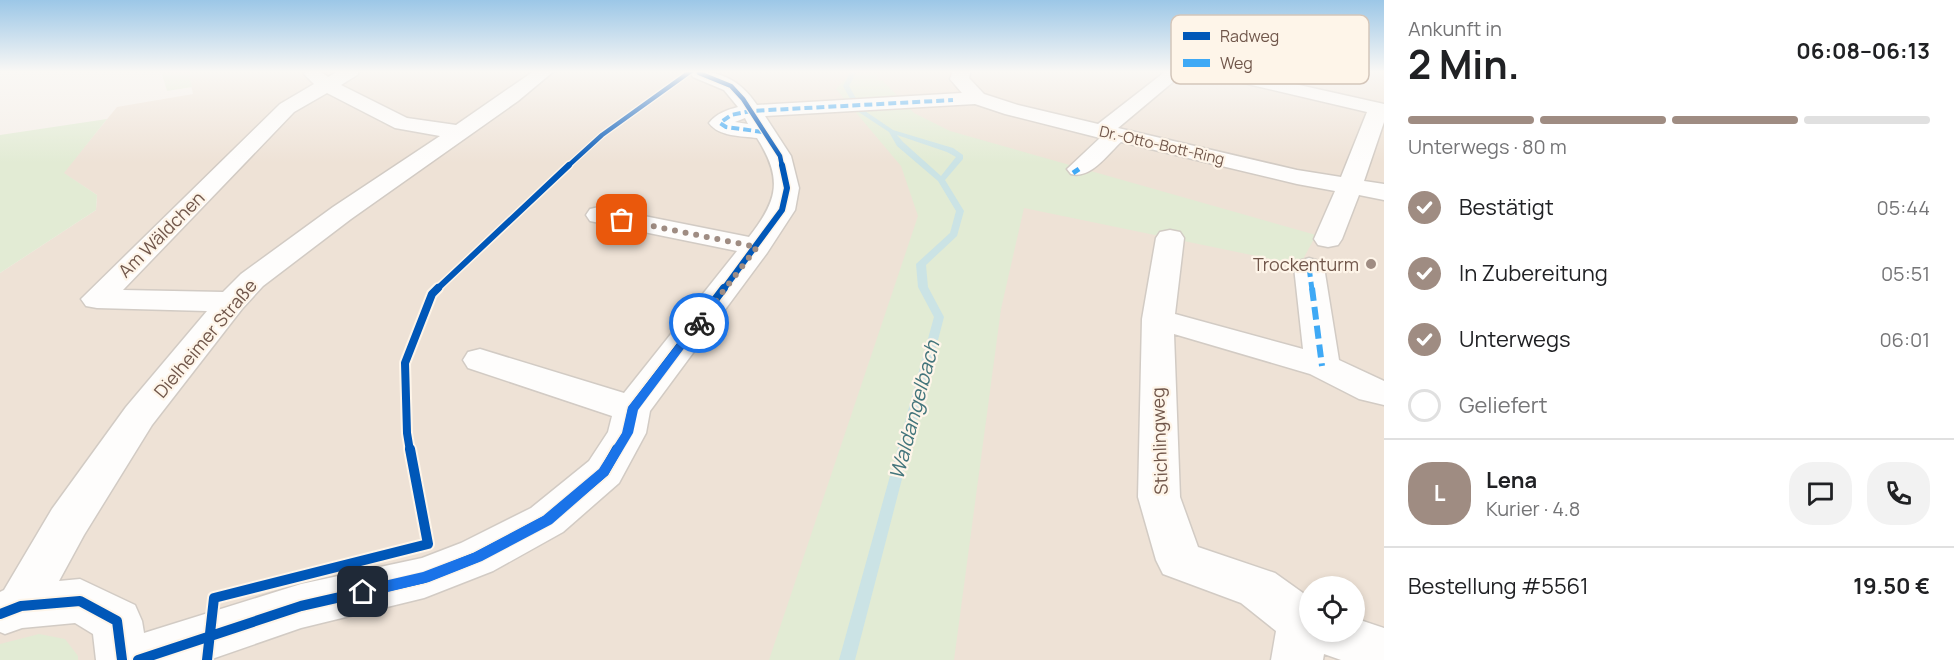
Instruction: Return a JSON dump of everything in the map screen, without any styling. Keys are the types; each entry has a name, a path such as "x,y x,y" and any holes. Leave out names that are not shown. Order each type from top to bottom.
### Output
{"street":[{"name":"Am Wäldchen","path":"211,302 97,299 287,108 298,102"},
{"path":"359,102 402,124 459,132"},
{"name":"Dielheimer Straße","path":"10,610 139,416 211,302 252,280 333,219 504,102"},
{"path":"138,660 302,606 424,578 477,557 547,520 604,472 627,433 632,409 757,247 782,210 787,188 780,156 742,102"},
{"path":"757,122 830,106 917,102"},
{"name":"Dr.-Otto-Bott-Ring","path":"988,102 1012,110 1297,177 1384,192"},
{"path":"1078,170 1108,133 1143,102"},
{"path":"1348,102 1384,110"},
{"path":"1328,239 1375,115 1384,116"},
{"path":"599,215 757,247"},
{"name":"Stichlingweg","path":"1170,238 1158,319 1159,497 1179,560 1258,588 1299,626"},
{"path":"1309,267 1322,366"},
{"path":"1158,319 1322,366 1384,393"},
{"path":"480,360 632,409"},
{"name":"Dielheimer Straße","path":"10,610 80,601 117,621 122,660"},
{"path":"1340,642 1384,652"}],"shaded area":[{"path":"147,102 1384,102 1384,660 0,660 0,273 96,210 97,195 63,173 117,107"}],"green space":[{"path":"847,102 903,102 914,113 950,131 1316,235 1300,265 1024,208 1001,309 954,660 769,660 918,216 901,166"},
{"path":"107,119 64,173 97,195 96,210 0,273 0,135"},
{"path":"39,634 65,639 78,656 78,660 0,660 0,644"}],"waterway":[{"name":"Waldangelbach","path":"855,102 859,110 891,131"},
{"name":"Waldangelbach","path":"891,131 950,150 960,157 941,180"},
{"name":"Waldangelbach","path":"891,131 900,144 941,180"},
{"name":"Waldangelbach","path":"847,660 939,317 923,287 921,264 954,234 960,211 941,180"}],"marked path":[{"path":"763,132 726,127 720,123 731,115 751,111 920,102"},
{"path":"1073,173 1079,169"},
{"path":"1309,267 1322,366"}],"cycle path":[{"path":"207,660 214,598 428,544 407,433 405,363 432,294 602,135 648,102"},
{"path":"138,660 301,606 424,578 477,557 547,520 604,472 627,433 632,409 782,210 787,188 780,156 745,102"},
{"path":"0,614 21,606 80,601 117,621 122,660"}],"way so far":[{"path":"622,220 757,247 699,323"}],"place":[{"name":"Trockenturm","path":"1371,264"}],"route":[{"path":"363,592 424,578 477,557 547,520 604,472 627,433 632,409 699,323"}]}
